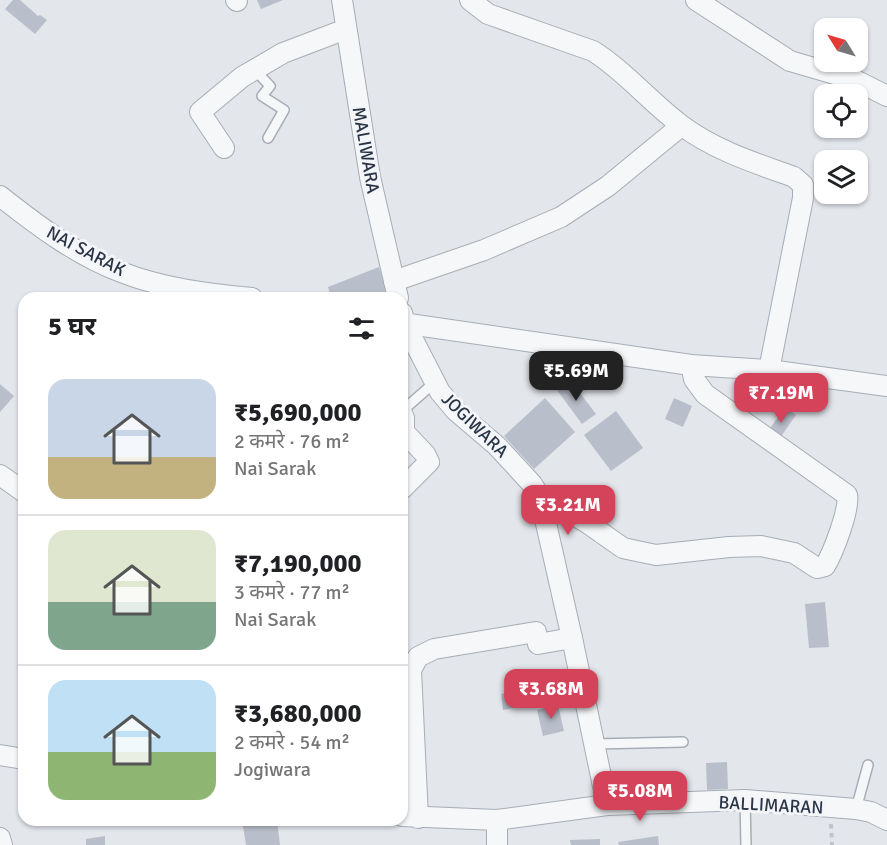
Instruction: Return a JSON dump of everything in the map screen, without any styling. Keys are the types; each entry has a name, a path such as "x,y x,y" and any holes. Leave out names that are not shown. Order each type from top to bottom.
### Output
{"street":[{"name":"MALIWARA","path":"342,0 370,177 396,290"},
{"path":"470,0 488,14 592,51 607,60 681,126 723,151 794,177 803,185 804,198 769,370"},
{"path":"696,0 790,61 855,80 887,96"},
{"path":"224,148 200,112 242,77 283,53 346,29"},
{"path":"396,290 561,217 608,186 681,126"},
{"name":"NAI SARAK","path":"0,196 33,222 80,252 121,273 154,282 210,292"},
{"path":"408,321 691,365 769,370 887,386"},
{"name":"JOGIWARA","path":"408,330 434,383 456,411 503,452 532,484 540,497 607,805"},
{"path":"540,497 586,522 615,543 632,550 656,555 761,546 794,553 817,568 825,566 840,528 848,502 847,495 705,394 694,379 691,365"},
{"path":"408,430 429,462 408,483"},
{"path":"0,475 18,488"},
{"path":"410,817 411,670 418,657 434,649 536,632 538,644 572,639"},
{"path":"0,754 18,758"},
{"name":"BALLIMARAN","path":"410,817 497,820 607,805 745,800 856,809 871,812 887,820"},
{"path":"497,820 497,845"},
{"path":"0,838 2,845"}],"lane":[{"path":"255,70 270,86 262,96 284,110 268,138"},
{"path":"408,415 434,383"},
{"path":"595,744 683,742"},
{"path":"856,809 868,765"},
{"path":"745,800 746,845"}],"building":[{"path":"13,0 20,0 38,16 47,20 35,34 5,9"},
{"path":"257,0 283,0 261,9"},
{"path":"379,267 387,292 329,292 328,287"},
{"path":"570,380 596,414 582,424 557,390"},
{"path":"0,384 14,396 0,412"},
{"path":"545,398 575,432 534,469 504,436"},
{"path":"674,398 692,406 683,427 665,419"},
{"path":"785,407 796,415 777,442 766,434"},
{"path":"616,411 643,448 611,471 584,435"},
{"path":"825,602 829,647 809,648 805,604"},
{"path":"523,690 525,706 503,710 501,694"},
{"path":"558,705 564,731 543,736 537,710"},
{"path":"727,762 728,789 707,790 706,763"},
{"path":"243,826 278,826 280,845 246,845"},
{"path":"105,836 105,845 86,845 86,839"},
{"path":"658,836 659,845 619,845 618,842"},
{"path":"600,839 600,845 571,845 570,840"}]}
